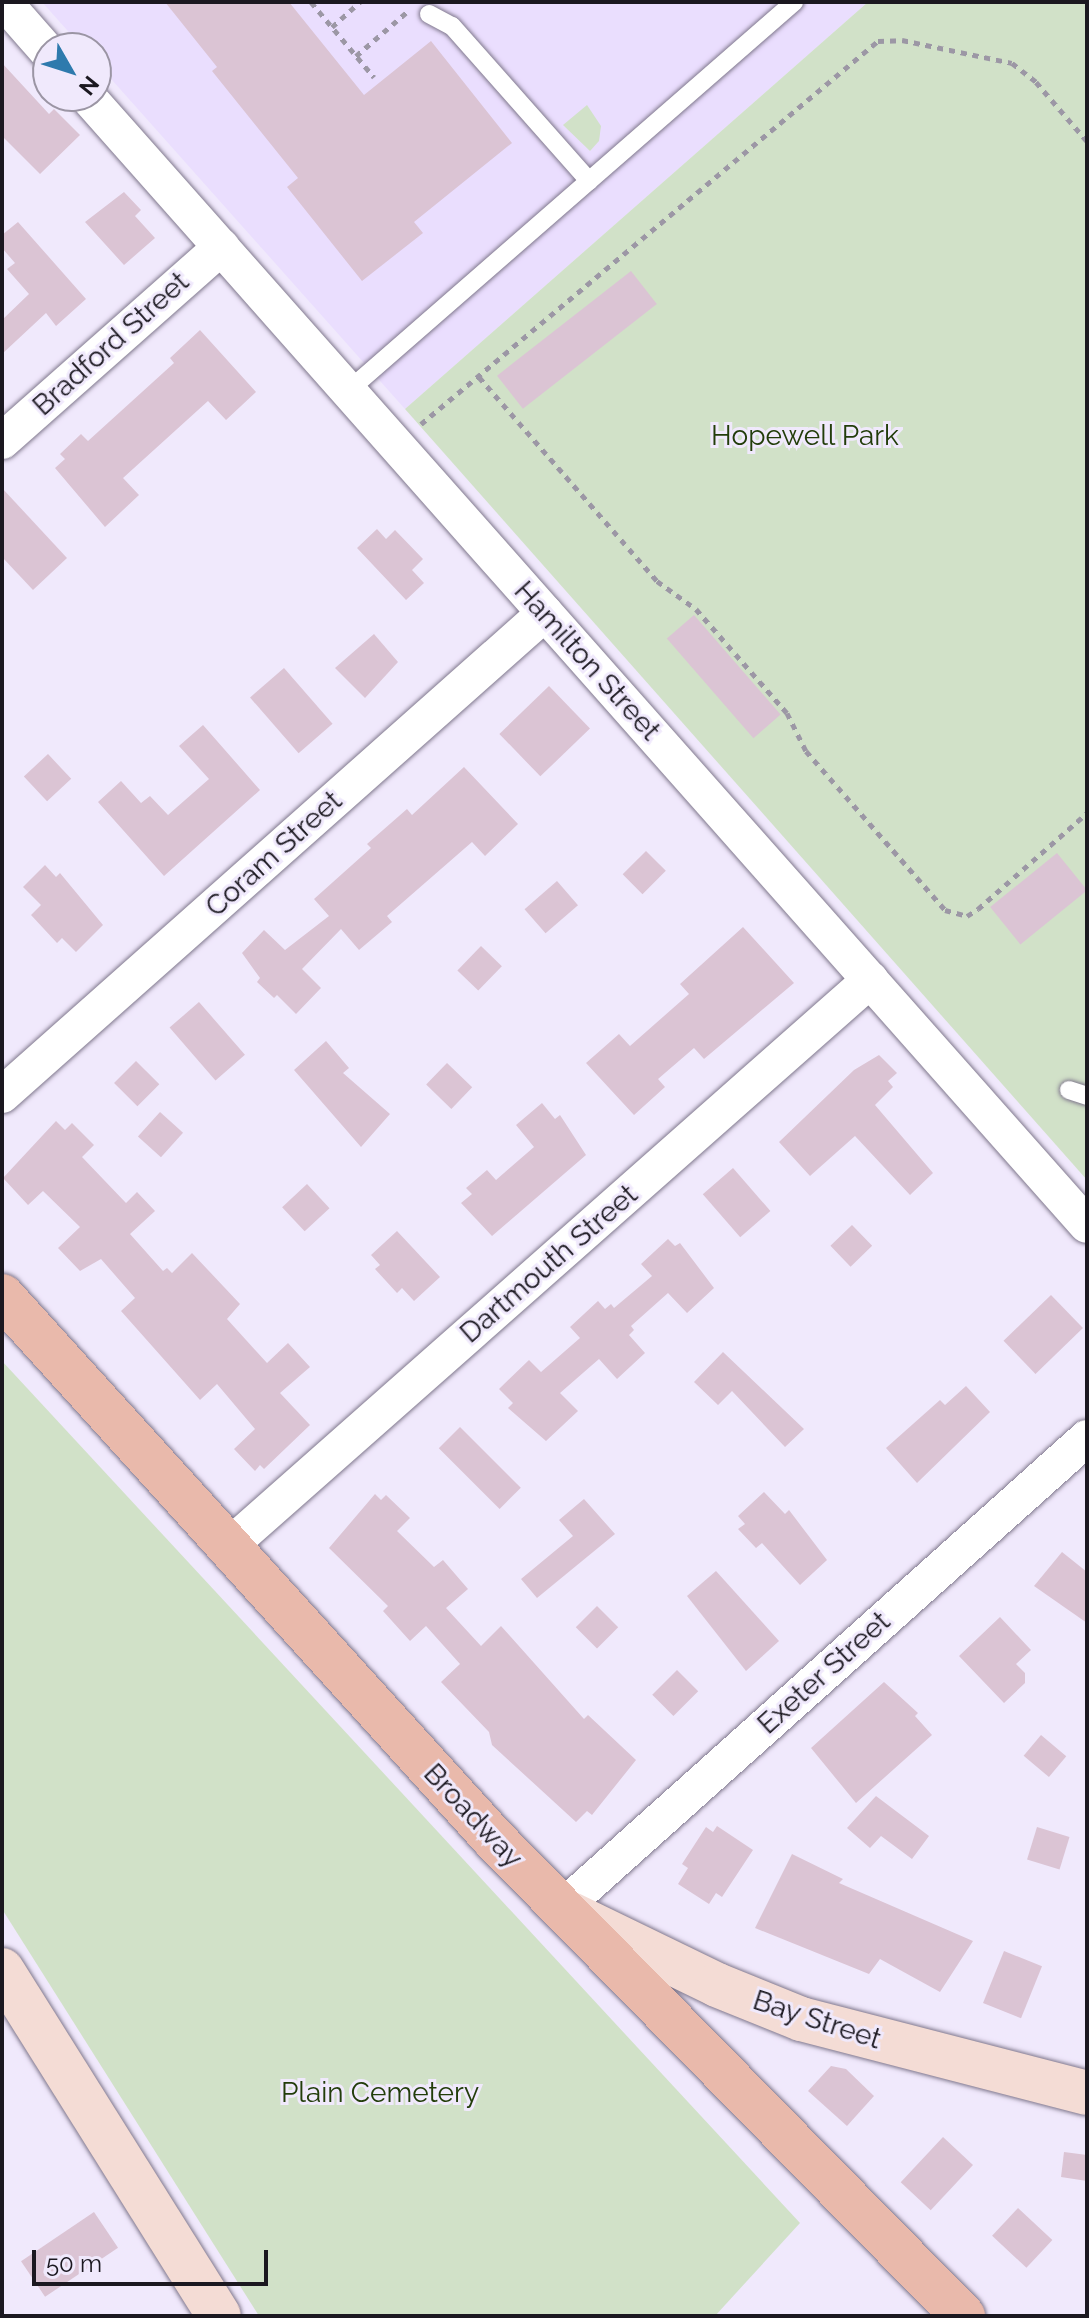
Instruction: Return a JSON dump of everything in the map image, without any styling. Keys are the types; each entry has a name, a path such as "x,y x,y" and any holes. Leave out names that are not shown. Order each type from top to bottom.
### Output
{"main road":[{"name":"Broadway","path":"2,1296 561,1909 963,2316"},
{"name":"Bay Street","path":"561,1909 717,1985 801,2019 1087,2093"},
{"path":"2,1970 219,2316"}],"street":[{"path":"4,2 32,34"},
{"name":"Hamilton Street","path":"101,112 1087,1225"},
{"name":"Bradford Street","path":"2,441 221,247"},
{"name":"Coram Street","path":"2,1095 545,613"},
{"name":"Dartmouth Street","path":"228,1547 870,980"},
{"name":"Exeter Street","path":"561,1909 1087,1438"}],"lane":[{"path":"348,391 794,2"},
{"path":"429,14 452,26 589,181"},
{"path":"1069,1090 1087,1096"}],"path":[{"path":"311,2 374,77"},
{"path":"332,27 360,2"},
{"path":"356,56 410,10"},
{"path":"415,429 878,41 902,40 1012,63 1036,82 1087,141"},
{"path":"479,377 657,581 696,609 787,713 806,751 945,910 967,916 978,909 1087,813"}],"shaded area":[{"path":"42,2 868,2 405,409 112,80 112,32 69,32"}],"green space":[{"name":"Hopewell Park","path":"868,2 1087,2 1087,1180 405,409"},
{"path":"587,105 601,126 599,141 590,151 563,125"},
{"name":"Plain Cemetery","path":"2,1361 800,2223 715,2316 259,2316 2,1909"}],"building":[{"path":"165,2 289,2 364,95 431,41 512,143 414,222 423,233 362,281 287,187 298,178 212,71 217,67"},
{"path":"2,63 32,96 32,112 57,112 80,135 40,174 2,136"},
{"path":"124,192 141,210 135,216 155,238 124,265 85,222"},
{"path":"18,222 86,299 56,326 46,313 2,354 2,320 29,294 7,269 15,263 2,248 2,235"},
{"path":"631,271 657,304 523,409 497,376"},
{"path":"200,330 256,392 226,420 208,401 123,478 139,495 105,527 55,468 65,459 60,454 81,434 88,441 174,363 170,358"},
{"path":"2,488 67,558 33,590 2,557"},
{"path":"377,529 386,539 395,530 423,559 412,570 424,583 406,600 357,548"},
{"path":"694,615 781,715 753,738 667,639"},
{"path":"374,634 398,662 365,698 335,668"},
{"path":"284,668 333,724 299,753 250,698"},
{"path":"549,686 590,728 540,776 499,734"},
{"path":"203,725 260,790 164,876 98,802 121,781 141,803 150,796 168,815 209,779 179,746"},
{"path":"48,754 71,779 47,801 24,777"},
{"path":"464,767 518,824 485,856 472,842 387,916 392,922 359,950 341,929 302,969 321,988 296,1014 277,995 274,998 257,982 260,978 242,953 264,930 285,950 329,916 314,899 371,848 367,844 407,809 412,815"},
{"path":"646,851 666,871 642,894 623,874"},
{"path":"1057,853 1087,890 1020,944 990,907"},
{"path":"45,865 56,877 60,873 103,925 76,952 62,938 57,943 31,915 41,905 23,887"},
{"path":"557,881 578,905 546,933 525,909"},
{"path":"743,927 794,983 704,1059 694,1048 658,1079 665,1087 634,1115 586,1063 619,1034 630,1046 689,994 680,984"},
{"path":"481,946 502,966 478,991 457,970"},
{"path":"199,1002 245,1055 215,1080 170,1028"},
{"path":"326,1041 349,1068 343,1073 390,1114 361,1147 294,1070"},
{"path":"879,1055 897,1073 888,1081 893,1087 875,1105 933,1173 910,1195 855,1136 810,1176 779,1142 854,1070"},
{"path":"136,1061 159,1084 137,1106 114,1083"},
{"path":"447,1063 472,1087 451,1109 426,1085"},
{"path":"542,1103 555,1119 560,1115 586,1155 492,1236 461,1203 472,1194 466,1188 487,1170 496,1180 534,1147 516,1125"},
{"path":"160,1112 183,1133 161,1157 138,1137"},
{"path":"56,1121 65,1130 72,1123 94,1145 82,1157 126,1203 137,1192 155,1211 130,1234 163,1271 167,1268 172,1273 192,1253 240,1304 227,1319 267,1363 288,1343 310,1367 280,1393 310,1425 264,1469 260,1465 255,1471 234,1449 255,1429 217,1384 200,1400 121,1311 135,1298 101,1259 80,1271 58,1248 80,1227 43,1191 28,1205 3,1178"},
{"path":"733,1168 770,1211 740,1237 703,1194"},
{"path":"307,1184 330,1208 305,1231 282,1207"},
{"path":"852,1225 872,1246 851,1267 830,1246"},
{"path":"397,1231 440,1277 414,1301 402,1288 397,1293 375,1269 380,1265 371,1255"},
{"path":"668,1239 675,1246 680,1243 714,1288 687,1313 668,1293 631,1326 634,1330 629,1335 645,1353 617,1379 599,1359 560,1393 578,1411 546,1441 508,1408 513,1403 499,1389 529,1360 541,1372 580,1338 570,1327 598,1301 605,1309 611,1304 614,1308 652,1276 641,1264"},
{"path":"1051,1295 1083,1328 1035,1374 1004,1341"},
{"path":"723,1352 804,1429 785,1447 732,1391 718,1405 694,1382"},
{"path":"966,1386 990,1412 917,1483 886,1448 940,1400 945,1405"},
{"path":"460,1427 521,1488 500,1509 439,1448"},
{"path":"764,1492 785,1514 789,1510 827,1560 800,1585 762,1543 756,1548 738,1529 745,1524 738,1516"},
{"path":"375,1494 381,1500 386,1495 410,1518 397,1531 434,1567 443,1560 468,1589 446,1608 481,1646 501,1626 584,1719 588,1715 636,1760 592,1815 587,1811 576,1822 492,1745 489,1732 441,1682 460,1664 426,1626 410,1641 383,1611 388,1606 329,1548"},
{"path":"584,1499 615,1534 537,1598 521,1579 573,1536 559,1520"},
{"path":"1062,1552 1087,1572 1087,1623 1034,1586"},
{"path":"716,1571 779,1641 746,1671 687,1596"},
{"path":"597,1606 618,1627 597,1648 576,1627"},
{"path":"1000,1617 1031,1650 1016,1664 1025,1673 1025,1683 1004,1703 959,1656"},
{"path":"677,1670 698,1691 673,1716 652,1695"},
{"path":"884,1682 918,1713 915,1716 932,1735 856,1803 811,1748"},
{"path":"1041,1735 1066,1756 1049,1777 1024,1756"},
{"path":"876,1796 929,1836 912,1859 881,1836 870,1848 847,1828"},
{"path":"717,1826 753,1850 722,1897 716,1893 709,1904 678,1884 688,1868 682,1864 706,1827 713,1832"},
{"path":"1037,1827 1070,1837 1060,1869 1027,1860"},
{"path":"792,1854 843,1879 839,1883 973,1941 940,1992 880,1959 869,1974 755,1928"},
{"path":"1004,1951 1042,1966 1021,2018 983,2003"},
{"path":"831,2066 846,2069 874,2096 847,2126 808,2091"},
{"path":"943,2137 973,2165 931,2210 901,2182"},
{"path":"1064,2152 1087,2155 1087,2181 1061,2177"},
{"path":"1018,2208 1052,2240 1026,2268 992,2236"},
{"path":"94,2212 118,2248 45,2297 21,2261"}]}
